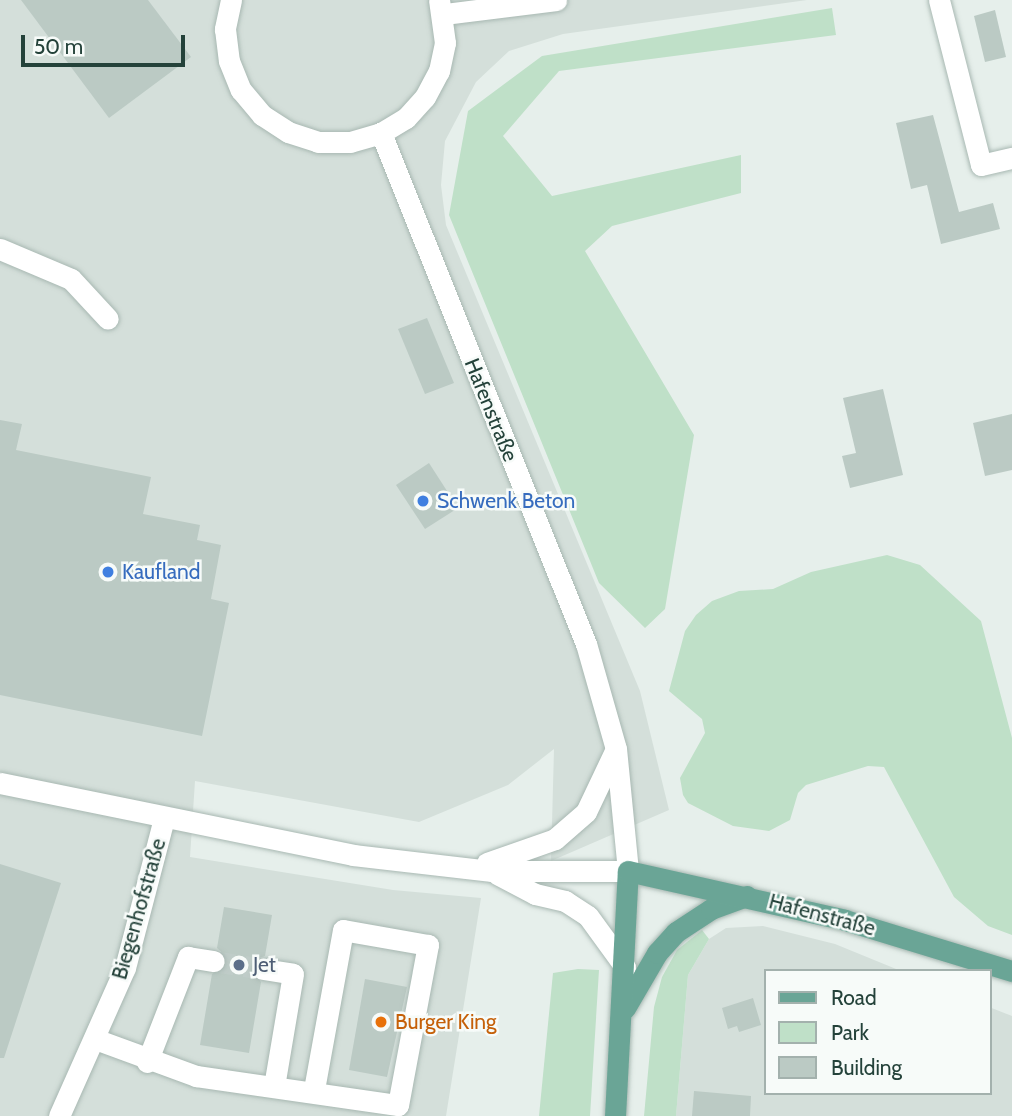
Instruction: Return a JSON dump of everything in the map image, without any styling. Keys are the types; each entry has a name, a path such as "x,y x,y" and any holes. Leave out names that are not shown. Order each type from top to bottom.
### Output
{"main road":[{"name":"Hafenstraße","path":"628,871 845,920 1012,971"},
{"path":"615,1116 628,871"},
{"path":"621,1016 657,953 676,932 711,909 747,896"}],"street":[{"path":"230,0 225,29 229,61 241,90 261,115 288,132 318,142 350,142 381,133 405,118 430,88 445,43 441,7 556,0"},
{"path":"939,0 981,165 1012,158"},
{"name":"Hafenstraße","path":"381,133 586,644 616,749 628,871"},
{"path":"0,249 71,279 108,319"},
{"path":"464,869 519,855 555,839 586,812 616,749"},
{"path":"0,783 353,855 492,872 628,871"},
{"name":"Biegenhofstraße","path":"59,1116 125,968 164,818"},
{"path":"492,872 535,894 565,901 588,916 625,967"},
{"path":"94,1039 148,1062 196,1076 314,1090 398,1105 428,945 343,930 314,1090"},
{"path":"148,1062 188,957 214,961"},
{"path":"263,969 292,974 274,1086"}],"shaded area":[{"path":"0,0 807,0 563,34 509,51 476,82 445,141 441,185 446,225 640,691 669,810 551,861 554,749 508,785 419,822 195,781 190,857 393,890 481,898 446,1116 0,1116"},
{"path":"763,926 835,944 896,969 764,969 764,1095 991,1095 991,1008 1012,1016 1012,1116 676,1116 688,975 709,939 726,928"}],"green space":[{"path":"832,8 836,35 559,71 503,136 552,196 741,155 741,193 612,226 585,251 694,435 665,609 645,628 599,583 449,215 468,111 542,56"},
{"path":"887,555 920,565 981,621 1012,738 1012,935 988,926 954,897 884,767 868,766 806,785 798,793 790,820 769,831 733,826 688,803 683,795 680,778 705,733 702,719 669,691 685,631 696,615 712,601 739,591 773,589 811,572"},
{"path":"702,930 709,939 688,975 676,1116 644,1116 654,1007 662,977 677,950"},
{"path":"578,969 599,970 590,1116 539,1116 553,973"}],"building":[{"path":"21,0 148,0 191,57 109,118"},
{"path":"995,10 1006,57 985,62 974,16"},
{"path":"933,115 959,212 993,203 1000,229 941,244 927,185 911,189 896,123"},
{"path":"427,318 454,383 425,394 398,329"},
{"path":"883,389 903,475 850,488 842,456 856,453 843,398"},
{"path":"1012,414 1012,470 985,476 973,423"},
{"name":"Kaufland","path":"0,420 22,424 16,450 151,477 143,514 200,525 197,540 221,545 211,599 229,603 202,736 0,695"},
{"path":"429,463 458,508 425,529 396,485"},
{"path":"0,864 61,883 4,1058 0,1058"},
{"name":"Jet","path":"224,907 272,915 265,956 253,960 250,968 261,982 249,1053 200,1045 212,974 227,964 226,956 217,948"},
{"name":"Burger King","path":"365,979 407,987 387,1077 349,1070"},
{"path":"753,998 761,1025 739,1032 737,1026 728,1029 722,1008"},
{"path":"694,1091 751,1096 750,1116 692,1116"}],"tunnel":[{"path":"214,961 263,969"}],"place":[{"name":"Schwenk Beton","path":"423,501"},
{"name":"Kaufland","path":"108,572"},
{"name":"Jet","path":"239,965"},
{"name":"Burger King","path":"381,1022"}]}
